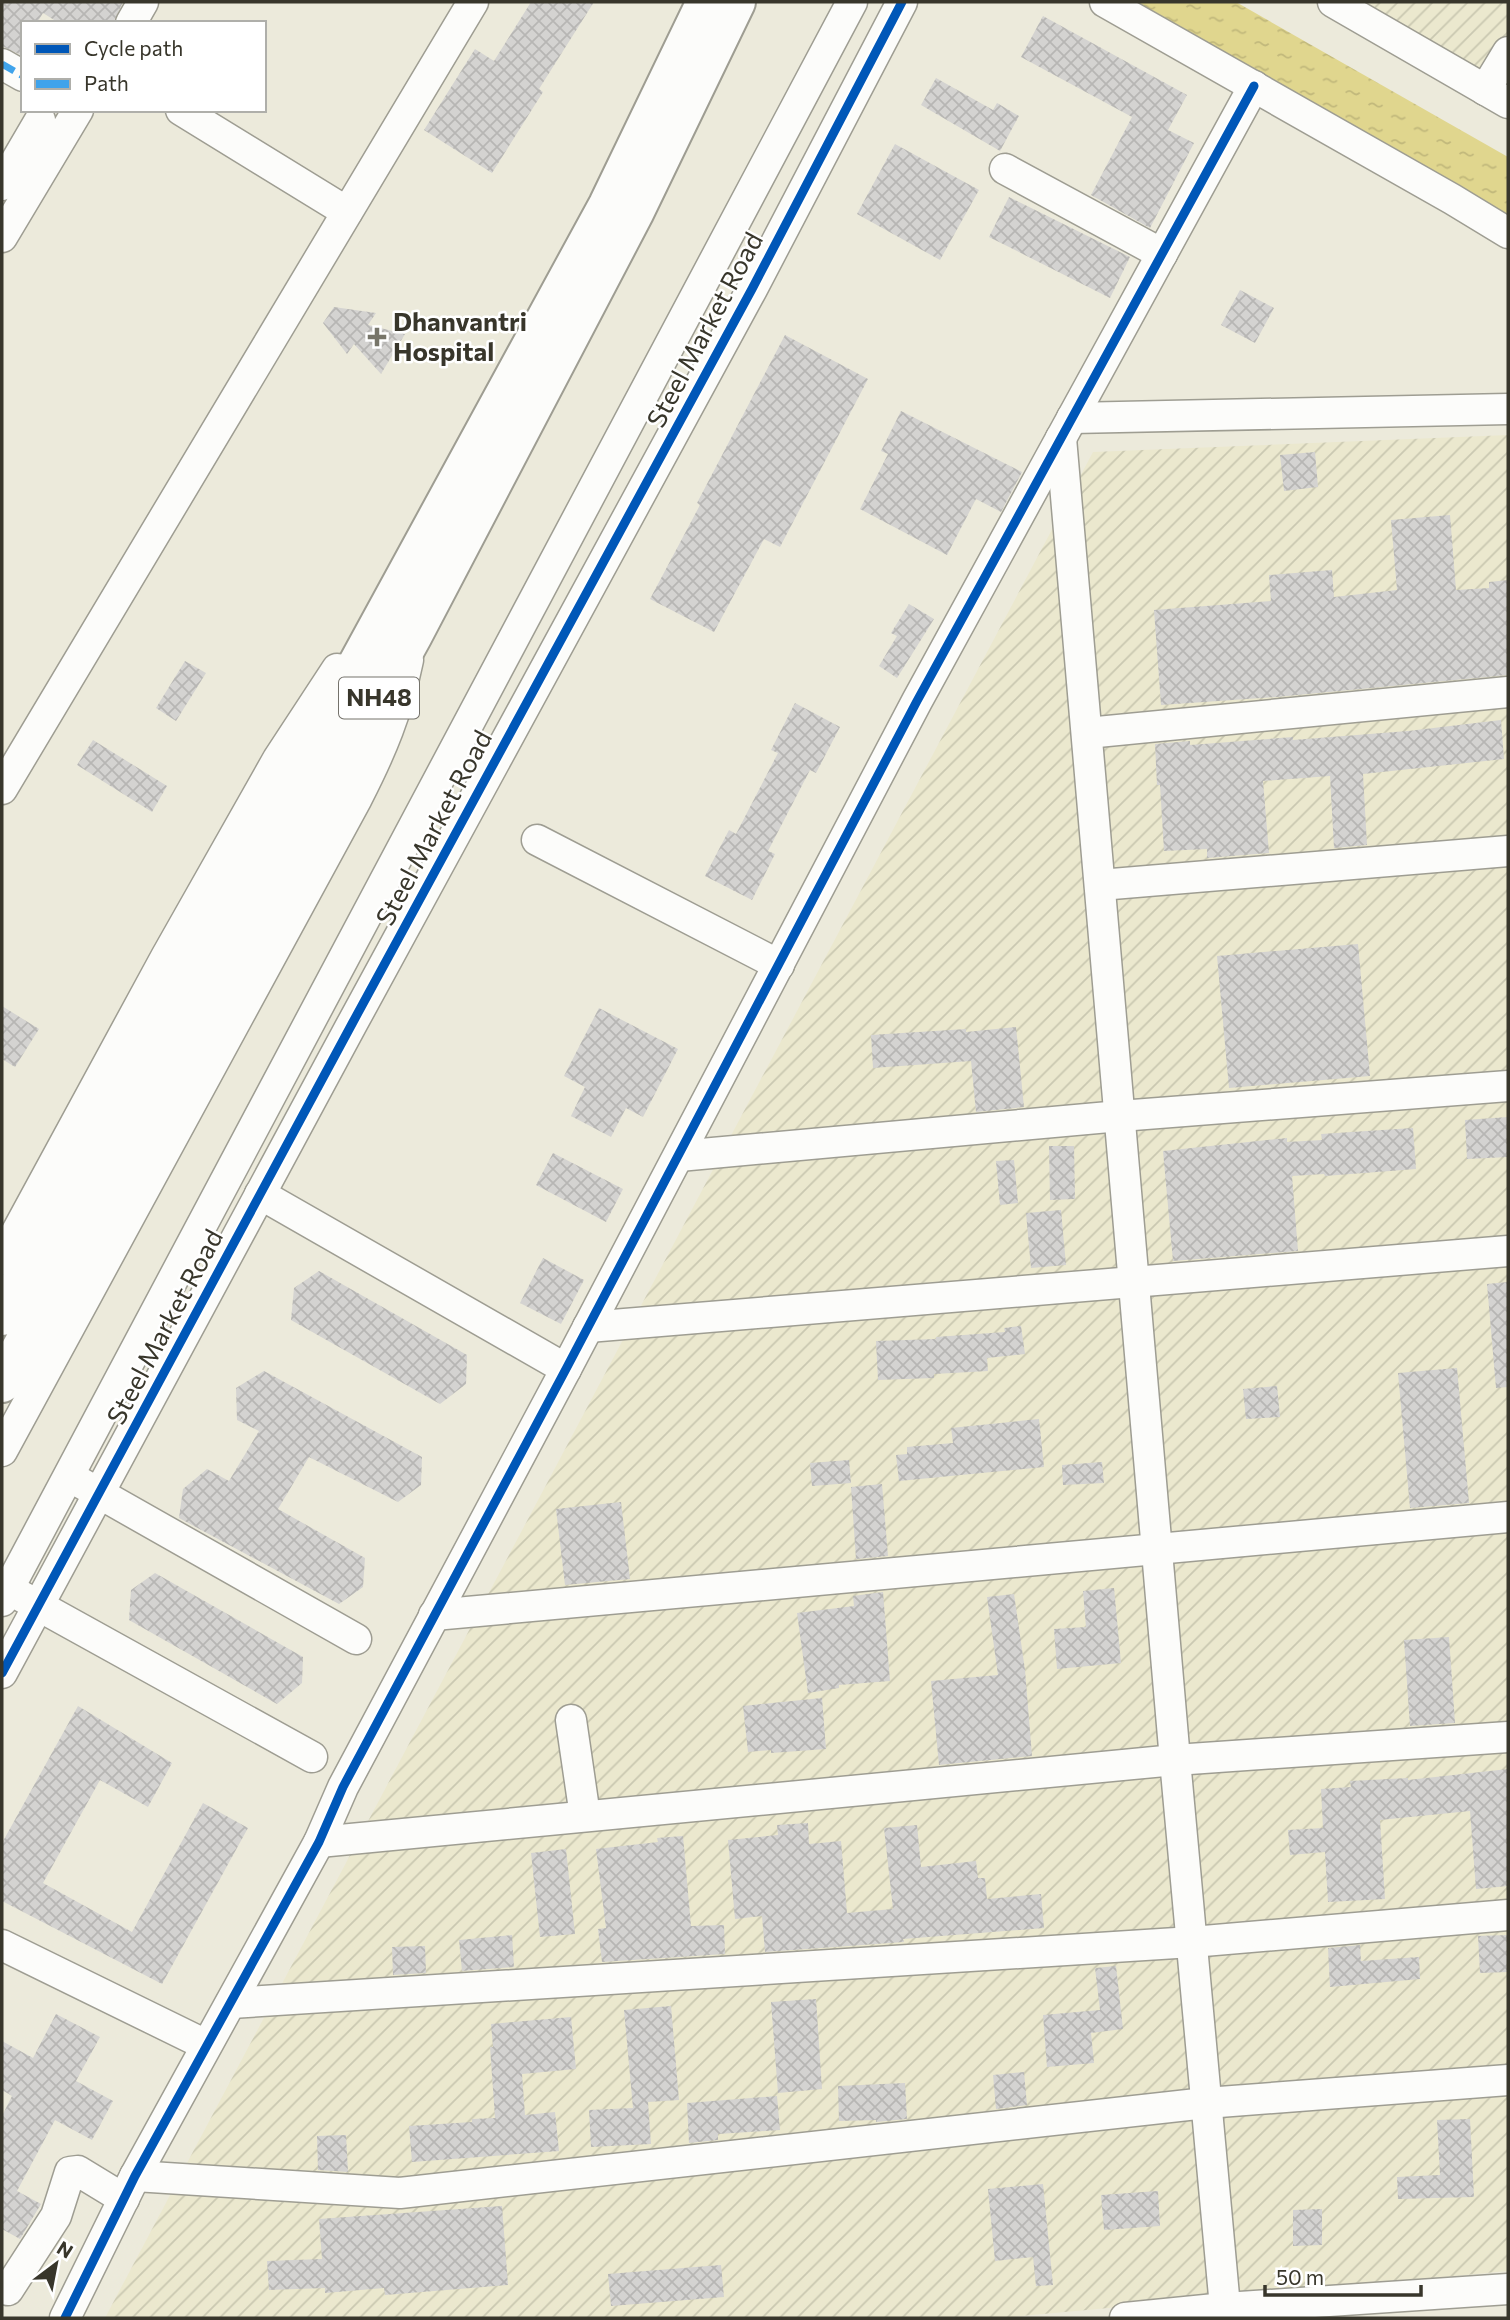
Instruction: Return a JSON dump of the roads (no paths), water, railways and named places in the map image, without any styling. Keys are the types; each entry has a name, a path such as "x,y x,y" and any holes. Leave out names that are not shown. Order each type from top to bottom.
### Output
{"highway":[{"name":"NH48","path":"2,1383 400,624 706,2"},
{"name":"NH48","path":"2,1316 634,213 736,2"}],"street":[{"path":"132,21 143,2"},
{"path":"2,788 473,2"},
{"name":"Steel Market Road","path":"5,1595 852,2"},
{"name":"Steel Market Road","path":"2,1673 752,289 902,2"},
{"path":"1105,2 1508,233"},
{"path":"1340,4 1497,97 1508,52"},
{"path":"2,64 21,75"},
{"path":"65,2318 129,2188 319,1842 343,1787 679,1156 917,701 1254,86"},
{"path":"2,237 77,112"},
{"path":"184,112 347,212"},
{"path":"2,185 40,120"},
{"path":"1004,169 1162,254"},
{"path":"1067,428 1508,409"},
{"path":"1067,428 1087,733 1175,1760 1226,2313"},
{"path":"2,1259 278,758 336,669 400,624"},
{"path":"2,1451 382,749 400,698 400,624"},
{"path":"1087,733 1508,692"},
{"path":"431,792 468,810"},
{"path":"537,840 779,965"},
{"path":"1100,885 1508,851"},
{"path":"679,1156 1120,1116 1508,1086"},
{"path":"260,1194 566,1369"},
{"path":"588,1327 1508,1251"},
{"path":"68,1476 356,1639"},
{"path":"435,1615 1508,1517"},
{"path":"5,1595 38,1605 312,1758"},
{"path":"571,1720 585,1816"},
{"path":"319,1842 1175,1760 1508,1737"},
{"path":"231,2003 1192,1942 1508,1915"},
{"path":"2,1945 206,2045"},
{"path":"2,2288 8,2290 56,2216 69,2172 78,2171 129,2188 400,2193 1206,2103 1508,2080"},
{"path":"1125,2318 1226,2313 1508,2289"}],"water":[{"path":"1134,2 1236,2 1508,157 1508,217"}],"place":[{"name":"Dhanvantri Hospital","path":"377,337"}]}
